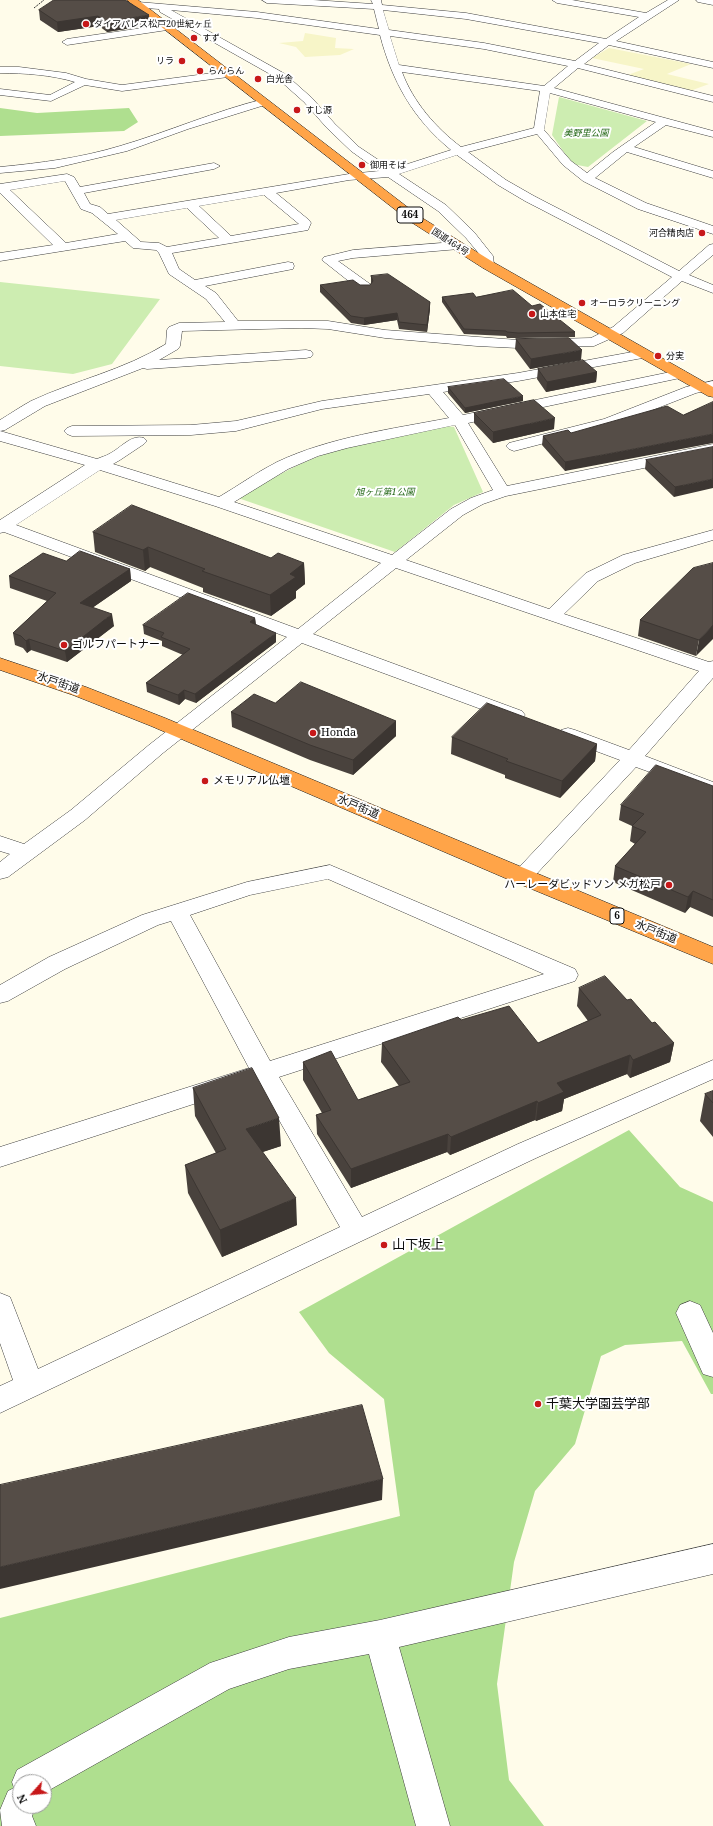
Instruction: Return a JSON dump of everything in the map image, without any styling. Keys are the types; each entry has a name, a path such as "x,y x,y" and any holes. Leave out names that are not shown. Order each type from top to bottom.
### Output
{"highway":[{"name":"国道464号","path":"135,2 415,219 455,246 643,354 709,388"},
{"name":"水戸街道","path":"0,664 77,689 713,956"}],"street":[{"path":"67,42 164,28 127,0"},
{"path":"267,0 377,3 479,18 606,41 713,65"},
{"path":"557,0 646,16"},
{"path":"674,0 606,41 574,64 546,88 539,130 567,163 587,179 642,206 713,230"},
{"path":"701,0 713,2"},
{"path":"135,2 257,15 484,46 574,64 713,99"},
{"path":"135,2 160,9 258,62 280,76 308,100 331,126 356,149 442,208 470,236 487,256 488,265"},
{"path":"377,3 396,68 410,99 431,123 460,151 513,188 680,276 713,289"},
{"path":"139,42 178,36"},
{"path":"396,68 546,88 713,134"},
{"path":"0,70 20,70 66,76 84,82 122,88 228,74"},
{"path":"0,92 51,98 84,82"},
{"path":"0,170 62,163 123,149 184,127 264,102"},
{"path":"587,179 626,148 664,121"},
{"path":"106,218 359,176 390,173 460,151 539,130"},
{"path":"626,148 713,175"},
{"path":"62,163 85,206 96,210 125,237 137,245 159,247 164,251 174,271 212,296 235,326"},
{"path":"76,190 214,166"},
{"path":"0,188 69,176"},
{"path":"0,188 63,247"},
{"path":"164,251 304,227 305,223 267,191"},
{"path":"190,204 228,240"},
{"path":"0,257 125,237"},
{"path":"365,287 328,260 353,254 455,246"},
{"path":"0,427 39,404 138,366 173,346 174,330 179,327 301,324 328,325 386,334 518,344 594,342 618,330 713,248"},
{"path":"193,284 288,266"},
{"path":"138,366 306,354"},
{"path":"72,431 191,430 236,426 322,405 561,370 643,354"},
{"path":"220,502 282,466 313,453 344,444 680,374"},
{"path":"432,388 459,420 502,492"},
{"path":"514,446 609,422 709,388"},
{"path":"0,436 98,464 220,502 712,669 633,758 521,876"},
{"path":"1,526 98,464 114,457 139,441"},
{"path":"0,872 78,815 179,731 457,512 477,501 502,492 713,449"},
{"path":"1,526 529,720"},
{"path":"553,615 592,577 629,559 713,535"},
{"path":"552,728 713,789"},
{"path":"0,842 26,853"},
{"path":"0,995 57,963 150,920 247,889 330,872 567,975 0,1157"},
{"path":"177,911 264,1073 356,1231"},
{"path":"0,1400 527,1151 713,1069"},
{"path":"0,1304 30,1386"},
{"path":"690,1313 713,1365"},
{"path":"43,1774 222,1675 289,1653 380,1636 713,1559"},
{"path":"380,1636 433,1826"},
{"path":"16,1814 15,1816 19,1826"}],"path":[{"path":"34,8 44,0"}],"shaded area":[{"path":"305,33 336,38 335,48 354,49 340,55 305,57 296,47 279,43 303,41"},
{"path":"609,48 691,64 667,74 709,84 690,91 625,76 644,69 592,58"}],"green space":[{"name":"美野里公園","path":"559,97 647,121 588,167 572,164 552,135"},
{"path":"0,108 37,113 129,108 138,122 124,131 0,136"},
{"path":"0,282 160,299 112,364 73,374 0,366"},
{"name":"旭ヶ丘第1公園","path":"446,426 454,427 483,492 454,505 395,552 238,498 291,469 314,458 339,449 369,441"},
{"name":"千葉大学園芸学部","path":"629,1130 680,1187 713,1202 713,1394 711,1394 682,1341 625,1345 601,1356 575,1444 535,1491 514,1562 497,1684 509,1780 544,1826 0,1826 0,1618 400,1516 384,1399 329,1353 299,1312"}],"building":[{"path":"54,0 125,0 149,15 106,22 98,16 57,22 39,10"},
{"path":"388,274 430,302 427,325 399,322 397,313 364,318 351,316 320,285 353,280 360,285 370,285 373,281 371,276"},
{"path":"513,290 532,306 540,304 575,332 518,333 464,329 442,297 473,293 476,297"},
{"path":"569,338 582,350 531,359 516,339"},
{"path":"583,360 597,372 547,382 538,369"},
{"path":"504,379 523,396 465,408 448,387"},
{"path":"534,400 555,418 493,432 474,413"},
{"path":"713,402 713,434 565,462 543,436 568,430 571,433 667,406 683,415"},
{"path":"713,447 713,479 675,487 646,460"},
{"path":"132,505 271,558 278,553 304,563 290,574 296,577 270,595 202,571 205,569 148,547 143,550 93,532"},
{"path":"80,551 130,569 80,603 112,614 65,651 29,639 26,641 21,636 13,633 56,593 9,576 43,553 66,561"},
{"path":"713,563 713,625 699,640 640,620 693,568"},
{"path":"188,593 255,618 250,622 276,633 195,694 184,690 178,695 146,683 190,649 161,637 164,633 143,625"},
{"path":"301,682 396,721 353,760 310,745 231,712 254,694 275,703"},
{"path":"487,703 597,744 562,781 506,761 508,759 452,737"},
{"path":"656,765 713,786 713,900 693,891 688,897 615,866 646,832 632,826 644,814 621,805"},
{"path":"605,976 627,1000 631,999 652,1023 655,1022 674,1043 633,1060 630,1055 557,1083 564,1092 538,1103 537,1101 451,1137 448,1134 351,1169 316,1115 331,1110 303,1062 331,1051 358,1100 410,1082 382,1043 458,1017 461,1020 509,1006 538,1043 601,1015 579,988"},
{"path":"252,1068 279,1118 246,1129 296,1198 220,1230 185,1165 226,1149 193,1088"},
{"path":"713,1091 713,1103 705,1094"},
{"path":"362,1405 383,1479 0,1567 0,1485"}],"place":[{"name":"ダイアパレス松戸20世紀ヶ丘","path":"86,24"},
{"name":"すず","path":"194,38"},
{"name":"リラ","path":"182,61"},
{"name":"らんらん","path":"200,71"},
{"name":"白光舎","path":"258,79"},
{"name":"すし源","path":"297,110"},
{"name":"御用そば","path":"362,165"},
{"name":"河合精肉店","path":"702,233"},
{"name":"オーロラクリーニング","path":"582,303"},
{"name":"山本住宅","path":"532,314"},
{"name":"分実","path":"658,356"},
{"name":"ゴルフパートナー","path":"64,645"},
{"name":"Honda","path":"313,733"},
{"name":"メモリアル仏壇","path":"205,781"},
{"name":"ハーレーダビッドソン メガ松戸","path":"669,885"},
{"name":"山下坂上","path":"384,1245"},
{"name":"千葉大学園芸学部","path":"538,1404"}]}
